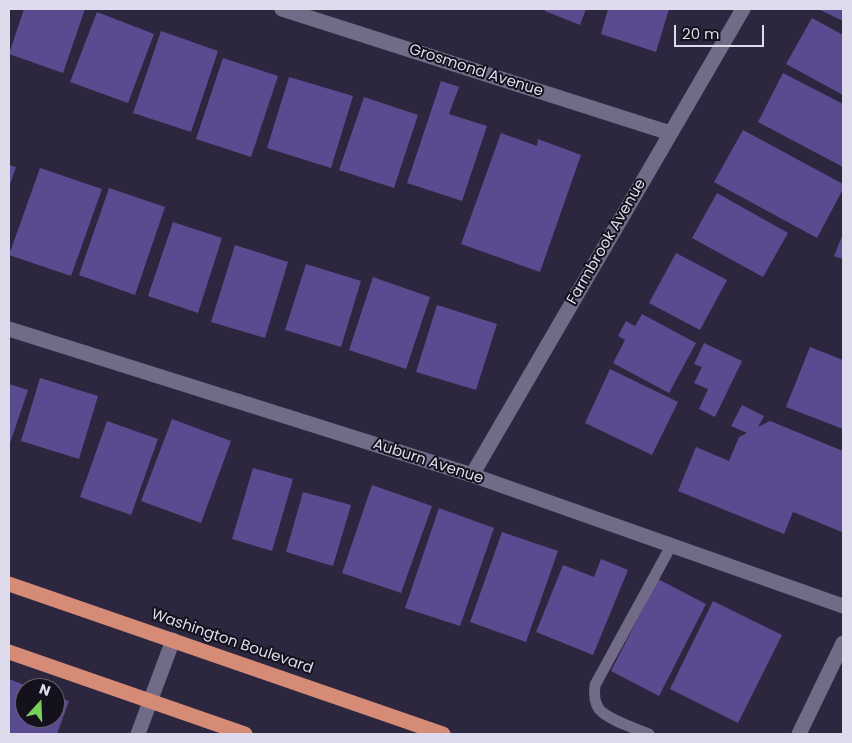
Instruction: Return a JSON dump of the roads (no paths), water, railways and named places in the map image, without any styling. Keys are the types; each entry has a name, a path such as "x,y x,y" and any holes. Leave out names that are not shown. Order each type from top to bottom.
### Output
{"highway":[{"name":"Washington Boulevard","path":"9,584 443,734"},
{"path":"9,652 245,734"}],"street":[{"name":"Grosmond Avenue","path":"282,9 670,133"},
{"name":"Farmbrook Avenue","path":"472,475 744,9"},
{"name":"Auburn Avenue","path":"9,329 472,475 843,606"},
{"path":"138,734 173,640"},
{"path":"799,734 843,643"}],"lane":[{"path":"649,734 609,717 598,708 594,696 595,685 671,546"}]}
